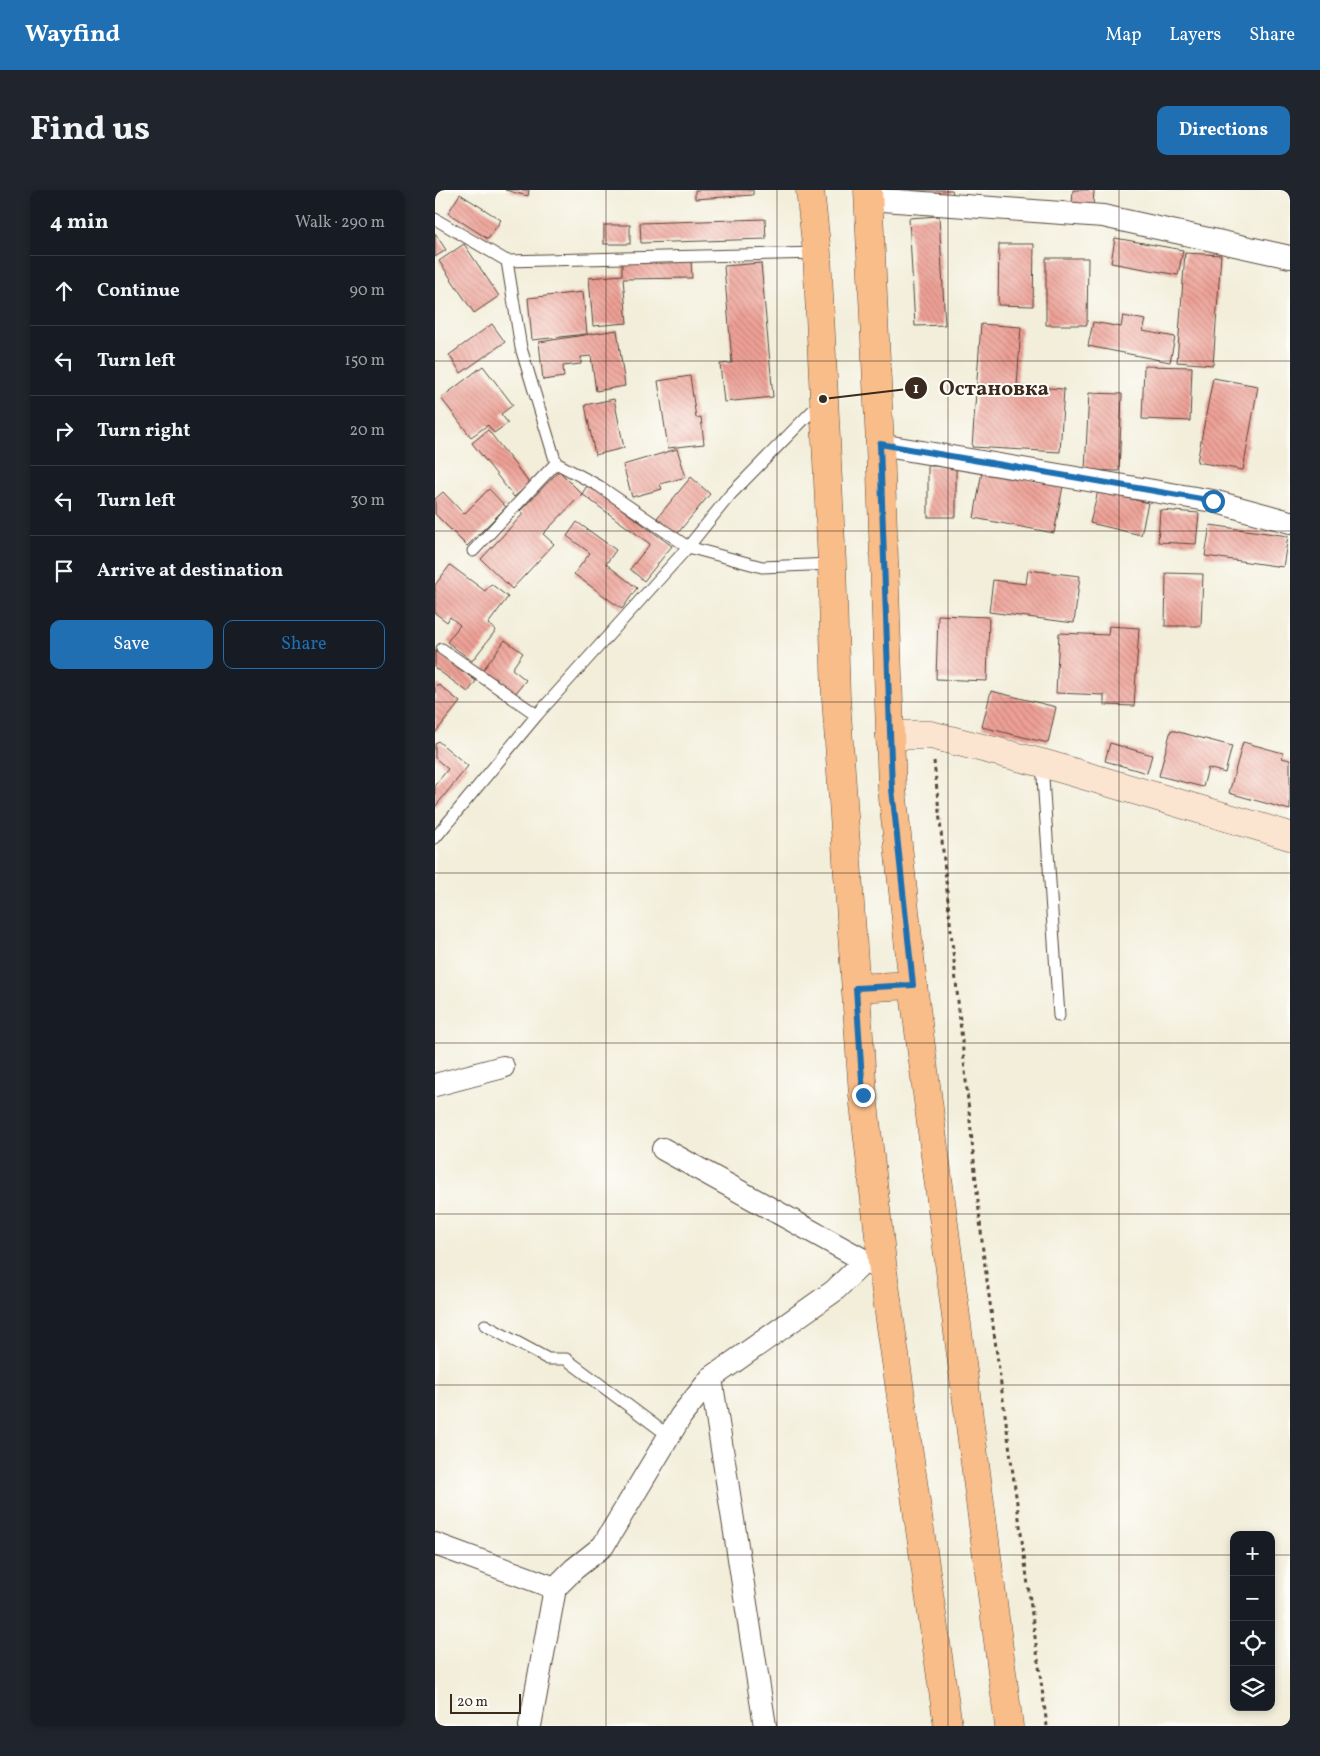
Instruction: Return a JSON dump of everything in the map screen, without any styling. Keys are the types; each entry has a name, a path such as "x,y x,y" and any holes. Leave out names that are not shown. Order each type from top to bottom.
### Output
{"main road":[{"path":"810,190 817,253 832,564 836,707 874,1266 948,1726"},
{"path":"868,194 880,444 887,699 891,735 892,789 913,985 1009,1726"},
{"path":"856,988 913,985"}],"street":[{"path":"868,194 1103,216 1290,257"},
{"path":"880,444 1213,501 1290,522"},
{"path":"891,735 931,736 1042,763 1290,836"},
{"path":"435,1085 503,1067"},
{"path":"534,1723 555,1588 574,1569 603,1546 681,1416 711,1378 834,1291 874,1266 663,1149"},
{"path":"711,1378 765,1726"},
{"path":"435,1544 555,1588"}],"lane":[{"path":"435,219 507,261 817,253"},
{"path":"507,261 521,348 556,463 599,486 688,547 762,567 832,564"},
{"path":"435,838 537,715 688,547 730,495 823,399"},
{"path":"473,551 556,463"},
{"path":"442,648 537,715"},
{"path":"1042,763 1059,1016"},
{"path":"485,1325 549,1359 566,1359 669,1436"}],"path":[{"path":"931,736 983,1251 1047,1726"}],"building":[{"path":"505,190 529,190 528,196"},
{"path":"695,190 753,190 753,195 695,199"},
{"path":"912,190 952,190 953,194 912,196"},
{"path":"1073,190 1094,190 1093,206 1072,205"},
{"path":"460,194 501,220 488,239 448,213"},
{"path":"939,216 945,325 915,326 909,218"},
{"path":"765,219 766,239 641,243 640,223"},
{"path":"604,225 630,225 630,244 604,244"},
{"path":"435,233 446,250 435,257"},
{"path":"1115,238 1183,250 1178,275 1111,263"},
{"path":"464,244 499,296 474,313 439,261"},
{"path":"999,244 1034,244 1033,306 998,305"},
{"path":"1185,253 1221,255 1213,365 1177,362"},
{"path":"1046,258 1088,258 1087,325 1046,325"},
{"path":"691,260 692,278 623,279 627,323 593,326 589,278 622,275 622,262"},
{"path":"761,263 773,397 724,402 720,364 732,363 724,266"},
{"path":"583,292 587,334 532,340 528,298"},
{"path":"1123,316 1146,320 1143,331 1175,337 1170,362 1088,346 1093,322 1121,327"},
{"path":"492,324 505,342 461,373 449,355"},
{"path":"981,324 1021,327 1017,386 1064,389 1060,452 972,447"},
{"path":"617,330 625,386 596,391 591,356 581,357 581,364 563,366 564,377 543,380 539,342"},
{"path":"483,366 513,405 501,414 508,423 494,433 488,425 471,437 441,398"},
{"path":"1144,366 1192,367 1190,421 1142,419"},
{"path":"690,376 696,418 701,417 704,444 668,448 658,381"},
{"path":"1213,378 1258,386 1243,470 1197,462"},
{"path":"1089,393 1122,394 1119,471 1085,470"},
{"path":"614,399 624,448 595,455 585,405"},
{"path":"488,430 530,484 514,497 472,443"},
{"path":"677,449 686,477 660,484 662,489 632,497 623,465"},
{"path":"928,466 956,466 956,517 928,517"},
{"path":"559,471 582,494 543,534 554,544 512,589 481,559 523,514 520,511"},
{"path":"982,471 1063,486 1054,533 974,518"},
{"path":"691,477 710,494 677,534 657,518"},
{"path":"588,484 672,546 644,581 630,569 650,544 582,494"},
{"path":"489,489 506,507 467,546 435,514 435,499 443,492 464,514"},
{"path":"1098,491 1148,503 1141,535 1090,523"},
{"path":"1160,510 1199,513 1196,544 1158,542"},
{"path":"577,522 616,550 606,564 637,588 622,609 574,574 590,553 567,536"},
{"path":"1210,525 1288,536 1283,567 1205,556"},
{"path":"450,565 485,591 491,584 508,597 488,624 496,630 472,661 447,642 460,625 450,617 447,622 435,613 435,585"},
{"path":"1028,570 1080,576 1074,623 989,612 993,580 1026,584"},
{"path":"1166,573 1203,574 1201,626 1165,626"},
{"path":"938,615 989,617 987,681 936,679"},
{"path":"1109,626 1139,628 1134,706 1104,705 1104,695 1056,693 1059,633 1108,635"},
{"path":"505,640 523,653 512,669 526,680 515,694 483,670"},
{"path":"435,651 476,681 468,692 435,668"},
{"path":"438,684 460,702 435,733 435,687"},
{"path":"991,691 1056,707 1048,743 982,727"},
{"path":"1171,730 1232,746 1225,773 1208,768 1203,787 1159,776"},
{"path":"438,741 468,766 435,807 435,785 448,769 435,758 435,744"},
{"path":"1243,742 1283,753 1282,758 1290,760 1290,810 1229,793"},
{"path":"1110,743 1152,755 1147,773 1105,761"}],"place":[{"name":"Остановка","path":"823,399"}],"route":[{"path":"863,1095 856,988 913,985 892,789 891,735 887,699 880,444 1213,501"}]}
